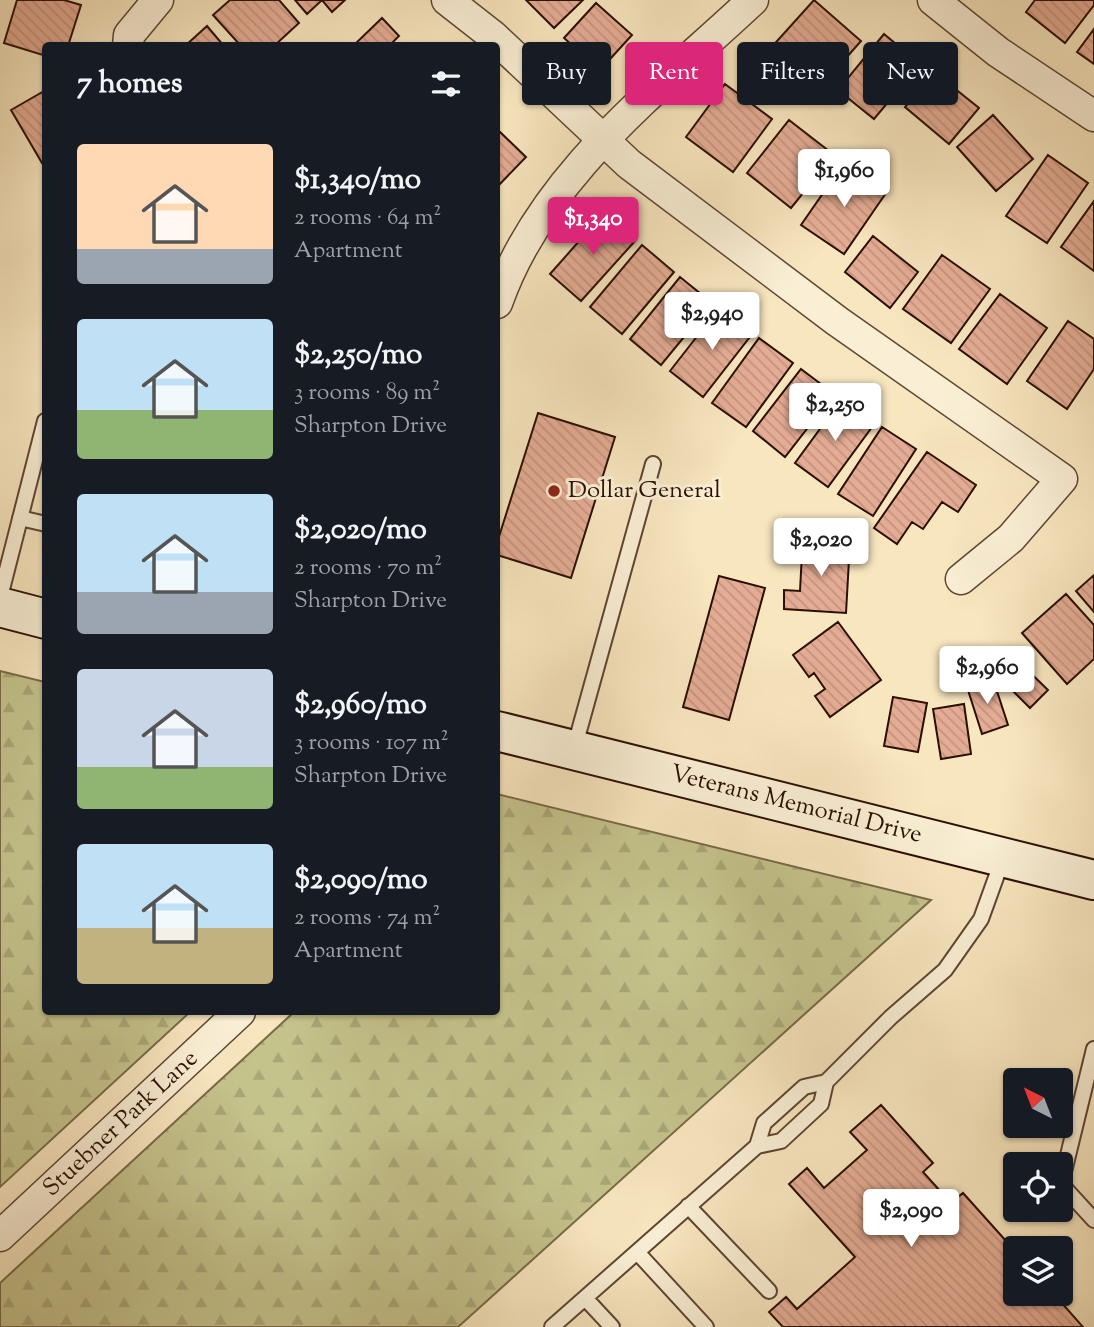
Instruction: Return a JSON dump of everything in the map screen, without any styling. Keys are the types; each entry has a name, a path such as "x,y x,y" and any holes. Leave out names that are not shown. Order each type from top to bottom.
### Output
{"main road":[{"path":"0,607 42,618"},
{"name":"Veterans Memorial Drive","path":"500,732 1094,880"}],"street":[{"path":"128,42 129,35 158,0"},
{"path":"447,0 499,42"},
{"path":"500,296 517,256 536,224 576,171 638,105 753,0"},
{"path":"933,0 998,52 1094,116"},
{"path":"500,43 629,164 837,321 1062,479 1011,538 961,579"},
{"name":"Stuebner Park Lane","path":"0,1236 237,1015"}],"lane":[{"path":"0,597 42,433"},
{"path":"574,750 653,464"},
{"path":"20,518 42,523"},
{"path":"757,1146 764,1123 804,1087 825,1082 891,1017 946,970 981,919 1003,857"},
{"path":"1071,1152 1089,1091 1094,1049"},
{"path":"552,1327 757,1146 781,1141 821,1104 825,1082"},
{"path":"1073,1197 1094,1220"},
{"path":"688,1206 769,1291"},
{"path":"638,1252 706,1327"},
{"path":"585,1298 612,1327"}],"green space":[{"path":"0,671 42,681 42,1015 187,1015 0,1187"},
{"path":"500,795 931,900 458,1327 0,1327 0,1283 291,1015 500,1015"}],"building":[{"path":"17,0 64,0 81,5 69,42 42,42 42,55 4,43"},
{"path":"230,0 279,0 299,23 278,42 237,42 213,15"},
{"path":"295,0 322,0 307,14"},
{"path":"322,0 345,0 332,12"},
{"path":"526,0 583,0 554,28"},
{"path":"814,0 861,41 849,55 849,42 776,42"},
{"path":"1035,0 1094,0 1094,5 1065,43 1026,12"},
{"path":"596,3 632,35 611,58 611,42 568,42 564,38"},
{"path":"382,18 399,36 393,42 357,42"},
{"path":"207,26 221,42 189,42"},
{"path":"1094,29 1094,64 1077,52"},
{"path":"884,34 894,42 877,42"},
{"path":"863,60 863,105 886,105 874,119 849,99 849,77"},
{"path":"725,84 737,93 737,105 753,105 772,119 733,172 686,137 710,105 723,105"},
{"path":"958,91 979,108 949,144 905,107 958,105"},
{"path":"42,92 42,163 11,110"},
{"path":"993,115 1033,159 996,191 957,147"},
{"path":"789,120 834,155 791,208 747,173"},
{"path":"500,132 526,157 500,184"},
{"path":"1048,155 1088,183 1047,243 1006,216"},
{"path":"844,163 886,193 844,254 801,225"},
{"path":"1094,201 1094,271 1061,247"},
{"path":"604,213 635,241 581,301 550,274"},
{"path":"873,236 918,272 890,308 845,272"},
{"path":"642,245 674,272 622,334 590,307"},
{"path":"942,255 990,289 951,343 903,309"},
{"path":"680,277 712,303 661,365 630,339"},
{"path":"1000,294 1047,328 1007,384 959,349"},
{"path":"720,307 753,333 703,397 670,371"},
{"path":"1068,321 1094,339 1094,369 1067,409 1027,381"},
{"path":"759,338 793,363 746,427 712,403"},
{"path":"801,369 834,394 785,457 753,431"},
{"path":"842,399 875,423 828,487 795,463"},
{"path":"538,413 615,437 571,578 500,556 500,533"},
{"path":"882,427 916,449 873,516 838,494"},
{"path":"927,452 976,485 958,512 942,502 923,529 912,522 897,544 874,528"},
{"path":"797,540 850,542 846,613 784,609 784,590 800,591 802,553 797,552"},
{"path":"1094,575 1094,612 1076,591"},
{"path":"719,576 765,588 729,720 683,707"},
{"path":"1066,594 1094,625 1094,659 1067,684 1022,633"},
{"path":"838,622 881,680 830,717 815,696 825,689 814,673 809,677 793,655"},
{"path":"1013,656 1048,690 1030,708 995,673"},
{"path":"993,679 1008,725 982,734 967,687"},
{"path":"893,697 927,703 918,752 884,746"},
{"path":"964,704 971,754 941,759 933,709"},
{"path":"881,1105 933,1163 923,1172 951,1203 963,1193 1003,1238 1003,1306 1064,1306 1083,1327 783,1327 769,1312 786,1297 797,1309 855,1257 789,1184 807,1168 824,1188 867,1150 850,1132"}],"place":[{"name":"Dollar General","path":"554,491"}]}
